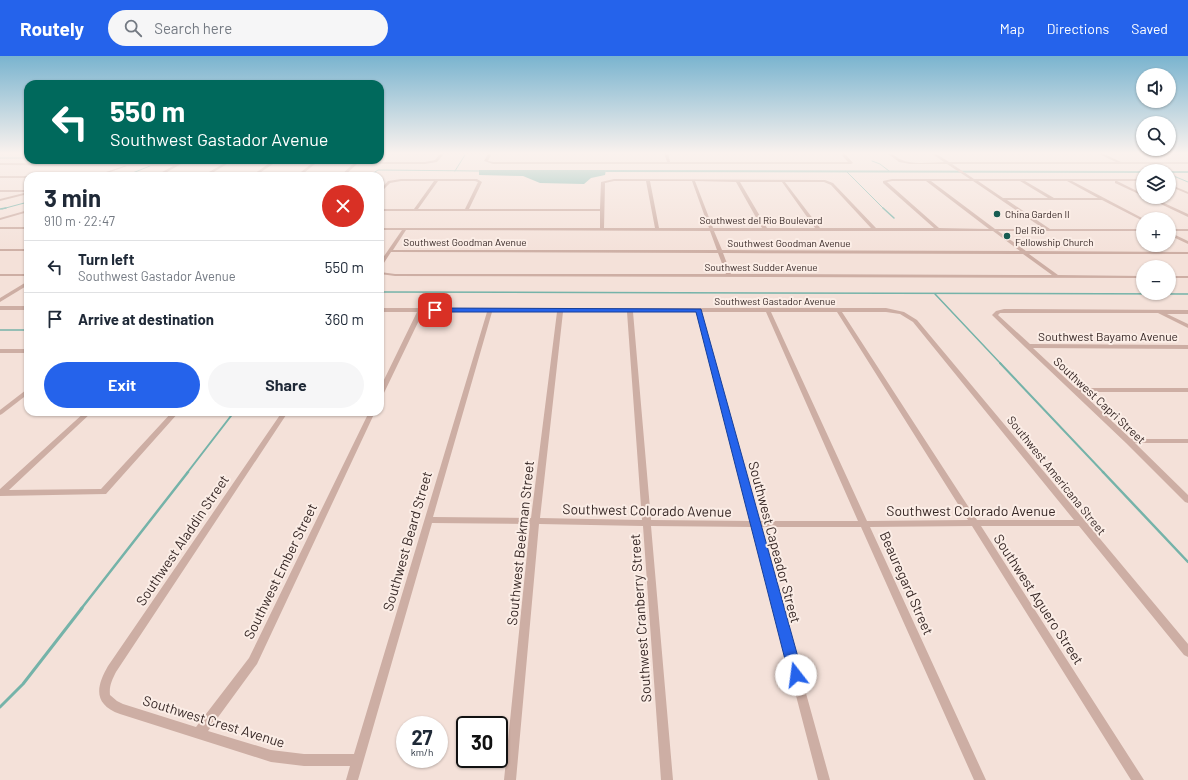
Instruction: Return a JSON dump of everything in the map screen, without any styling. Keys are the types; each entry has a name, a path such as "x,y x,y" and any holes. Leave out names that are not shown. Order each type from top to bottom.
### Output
{"street":[{"path":"416,210 432,187"},
{"path":"467,210 478,187"},
{"path":"602,229 603,187"},
{"path":"649,187 657,229"},
{"path":"695,187 729,276"},
{"path":"741,187 765,229"},
{"path":"787,187 818,229"},
{"path":"835,187 874,230"},
{"path":"887,187 938,230"},
{"path":"936,187 1056,276"},
{"path":"983,187 1049,230"},
{"path":"1033,187 1054,199"},
{"path":"1080,187 1136,216"},
{"path":"1127,187 1136,192"},
{"path":"1176,188 1188,193"},
{"path":"0,191 24,192"},
{"path":"0,200 24,193"},
{"path":"1002,199 1104,200"},
{"path":"1163,204 1188,216"},
{"path":"384,210 602,210"},
{"path":"0,219 24,212"},
{"path":"0,228 24,228"},
{"name":"Southwest del Rio Boulevard","path":"384,229 1136,230"},
{"path":"384,259 405,229"},
{"path":"1176,231 1188,230"},
{"path":"1176,236 1188,243"},
{"path":"0,250 24,250"},
{"name":"Southwest Goodman Avenue","path":"390,251 1188,253"},
{"name":"Southwest Sudder Avenue","path":"384,274 395,275 1136,277"},
{"path":"0,275 24,275"},
{"path":"1176,277 1188,277"},
{"path":"0,300 24,285"},
{"path":"0,308 24,308"},
{"name":"Southwest Gastador Avenue","path":"384,310 891,311 906,314"},
{"path":"384,387 421,310"},
{"name":"Southwest Beard Street","path":"352,780 490,310"},
{"name":"Southwest Beekman Street","path":"510,780 535,521 560,310"},
{"name":"Southwest Cranberry Street","path":"630,310 667,780"},
{"name":"Southwest Capeador Street","path":"698,310 824,780"},
{"name":"Beauregard Street","path":"768,311 980,780"},
{"name":"Southwest Aguero Street","path":"839,311 1138,780"},
{"name":"Southwest Capri Street","path":"1159,312 1004,311 996,313 996,317 1129,441 1188,500"},
{"path":"1159,312 1188,312"},
{"path":"1159,312 1188,326"},
{"name":"Southwest Americana Street","path":"906,314 915,321 1188,652"},
{"name":"Southwest Bayamo Avenue","path":"1027,346 1188,347"},
{"path":"0,351 24,351"},
{"path":"1075,390 1188,390"},
{"path":"0,413 24,395"},
{"path":"1,493 85,416"},
{"path":"1,493 103,492 172,416"},
{"name":"Southwest Aladdin Street","path":"104,684 112,669 282,416"},
{"name":"Southwest Ember Street","path":"199,734 240,681 253,660 370,416"},
{"path":"1129,441 1188,441"},
{"name":"Southwest Colorado Avenue","path":"428,520 755,524 1081,524"},
{"name":"Southwest Crest Avenue","path":"104,684 105,698 109,704 255,751 284,758 358,760"}],"waterway":[{"path":"862,187 883,208"},
{"path":"5,208 24,203"},
{"path":"0,209 5,208"},
{"path":"883,208 894,218"},
{"path":"384,292 1188,294"},
{"path":"935,294 1001,364"},
{"path":"0,330 24,330"},
{"path":"1000,363 1104,473"},
{"path":"187,473 231,416"},
{"path":"81,609 188,472"},
{"path":"1103,472 1188,562"},
{"path":"0,707 23,684 82,608"}],"place":[{"name":"China Garden II","path":"997,214"},
{"name":"Del Rio Fellowship Church","path":"1007,236"}],"route":[{"path":"435,310 698,310 796,675"}]}
